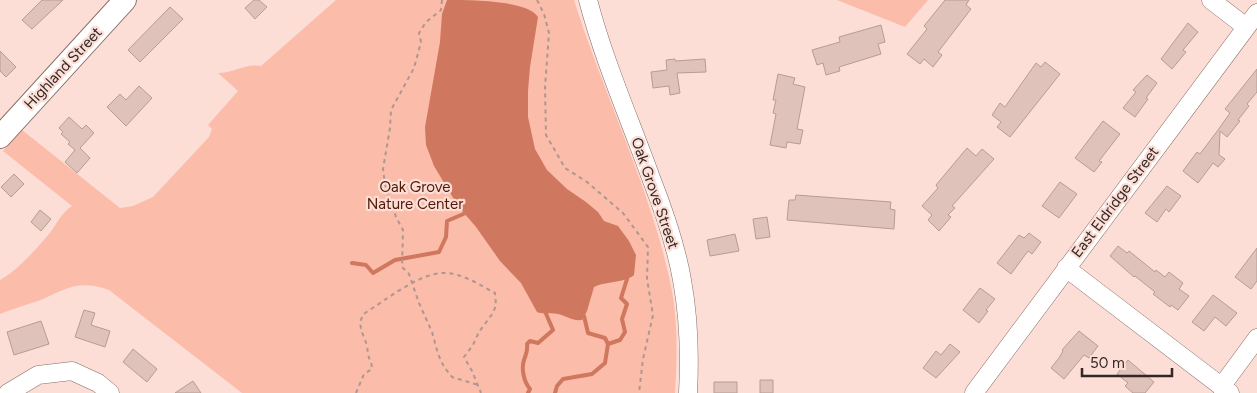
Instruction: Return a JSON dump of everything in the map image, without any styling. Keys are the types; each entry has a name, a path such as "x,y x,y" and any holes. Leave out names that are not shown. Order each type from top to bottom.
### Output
{"main road":[{"name":"Highland Street","path":"0,136 125,0"}],"street":[{"name":"Oak Grove Street","path":"588,0 672,238 682,278 687,312 690,356 688,393"},
{"path":"1211,0 1246,27"},
{"name":"East Eldridge Street","path":"974,393 1257,12"},
{"path":"1066,268 1226,390 1257,338"},
{"path":"8,393 38,375 72,371 98,383 110,393"}],"path":[{"path":"442,0 441,10 426,22 419,33 421,42 414,68 391,110 383,169 385,184 396,217 403,230 402,267 409,274 444,367 452,377 478,385"},
{"path":"537,0 544,14 549,33 545,87 546,135 565,168 587,182 623,213 648,247 646,279 653,315 643,358 639,393"},
{"path":"356,393 364,374 372,369 372,363 368,356 360,325 360,318 411,283 444,273 470,280 495,293 496,304 493,313 464,357 482,393"}],"green space":[{"name":"Oak Grove Nature Center","path":"336,0 574,0 599,72 641,181 664,254 675,316 677,354 675,393 242,393 109,290 80,285 0,314 0,280 26,259 72,206 3,151 22,130 120,208 133,206 153,197 209,137 212,129 208,125 238,91 218,73 255,65 261,66"},
{"path":"837,0 928,0 905,27"}],"shaded area":[{"path":"447,0 511,4 532,11 538,17 528,91 528,117 535,149 547,170 567,189 598,212 604,221 618,226 636,255 634,275 630,278 594,287 587,311 582,320 572,319 555,313 537,312 521,283 500,261 476,227 458,206 434,166 426,145 425,127 440,42 442,14"}],"building":[{"path":"42,0 63,0 32,29 22,20"},
{"path":"254,0 259,0 267,7 255,19 245,8"},
{"path":"945,0 969,0 966,5 971,9 938,52 942,55 933,67 924,59 920,64 907,54 927,29 924,26"},
{"path":"170,7 183,19 140,62 128,50"},
{"path":"1188,23 1198,32 1183,50 1186,52 1172,69 1161,59"},
{"path":"881,25 885,42 878,44 881,54 839,67 840,71 826,75 823,63 817,65 812,50 840,42 839,37"},
{"path":"0,51 16,67 6,77 0,71"},
{"path":"675,59 675,61 705,59 706,72 677,73 680,93 670,95 669,86 653,88 651,72 667,70 666,60"},
{"path":"1045,62 1060,74 1010,137 997,127 1001,122 992,115 1000,103 1005,107 1036,63 1041,67"},
{"path":"1257,69 1257,92 1247,104 1249,106 1227,137 1220,131 1219,155 1225,159 1218,167 1213,163 1198,183 1183,171 1197,152 1200,154 1218,130 1230,113 1225,109"},
{"path":"778,74 795,78 793,84 805,87 797,129 803,130 800,144 787,142 786,148 770,145 776,114 773,113 776,100 773,100"},
{"path":"1147,75 1157,83 1135,117 1123,108 1136,92 1133,90"},
{"path":"139,86 152,98 126,126 107,107 120,94 126,100"},
{"path":"69,117 82,129 86,125 94,133 80,148 90,158 77,173 65,162 75,150 68,144 70,142 61,134 63,132 59,128"},
{"path":"1103,121 1120,134 1099,161 1102,162 1094,172 1075,158"},
{"path":"967,148 976,156 982,149 994,159 952,206 955,208 948,215 951,217 939,231 928,220 932,215 922,206 938,188 936,185"},
{"path":"14,174 24,184 11,197 1,187"},
{"path":"1060,182 1077,194 1059,218 1042,206"},
{"path":"1167,186 1181,196 1169,212 1166,209 1157,222 1145,213"},
{"path":"796,195 891,202 890,209 895,210 894,229 787,220 789,200 795,200"},
{"path":"40,210 51,219 41,231 31,222"},
{"path":"767,217 770,237 756,239 753,219"},
{"path":"1029,233 1041,242 1032,254 1028,251 1011,274 997,263 1019,235 1024,238"},
{"path":"735,234 739,251 710,256 707,240"},
{"path":"1118,246 1127,253 1129,251 1155,272 1156,270 1165,277 1169,272 1183,283 1179,289 1189,296 1178,310 1171,305 1170,307 1153,294 1155,292 1110,256"},
{"path":"1257,248 1257,281 1251,289 1235,277"},
{"path":"980,288 995,299 979,323 963,310"},
{"path":"1213,295 1237,313 1226,326 1215,317 1204,331 1192,322"},
{"path":"84,310 95,313 91,325 110,331 105,347 75,337"},
{"path":"41,321 49,344 14,355 7,332"},
{"path":"1079,331 1098,346 1089,358 1084,355 1064,379 1051,368 1059,358 1062,350"},
{"path":"950,344 960,352 936,378 923,368 936,351 941,355"},
{"path":"133,349 157,369 147,382 123,362"},
{"path":"1128,360 1154,382 1145,393 1133,393 1125,386 1128,383 1117,374"},
{"path":"760,380 773,380 773,393 760,393"},
{"path":"193,381 201,393 175,393"},
{"path":"714,382 737,382 737,393 714,393"}],"waterway":[{"path":"352,263 366,265 373,273 395,260 439,252 446,237 447,221 468,212"},
{"path":"608,344 620,340 625,332 622,319 627,304 621,298 627,279"},
{"path":"528,393 530,389 523,371 527,344 530,341 538,343 553,330 544,309"},
{"path":"555,393 557,386 563,379 592,374 605,363 608,344 605,338 588,333 584,316"}]}
